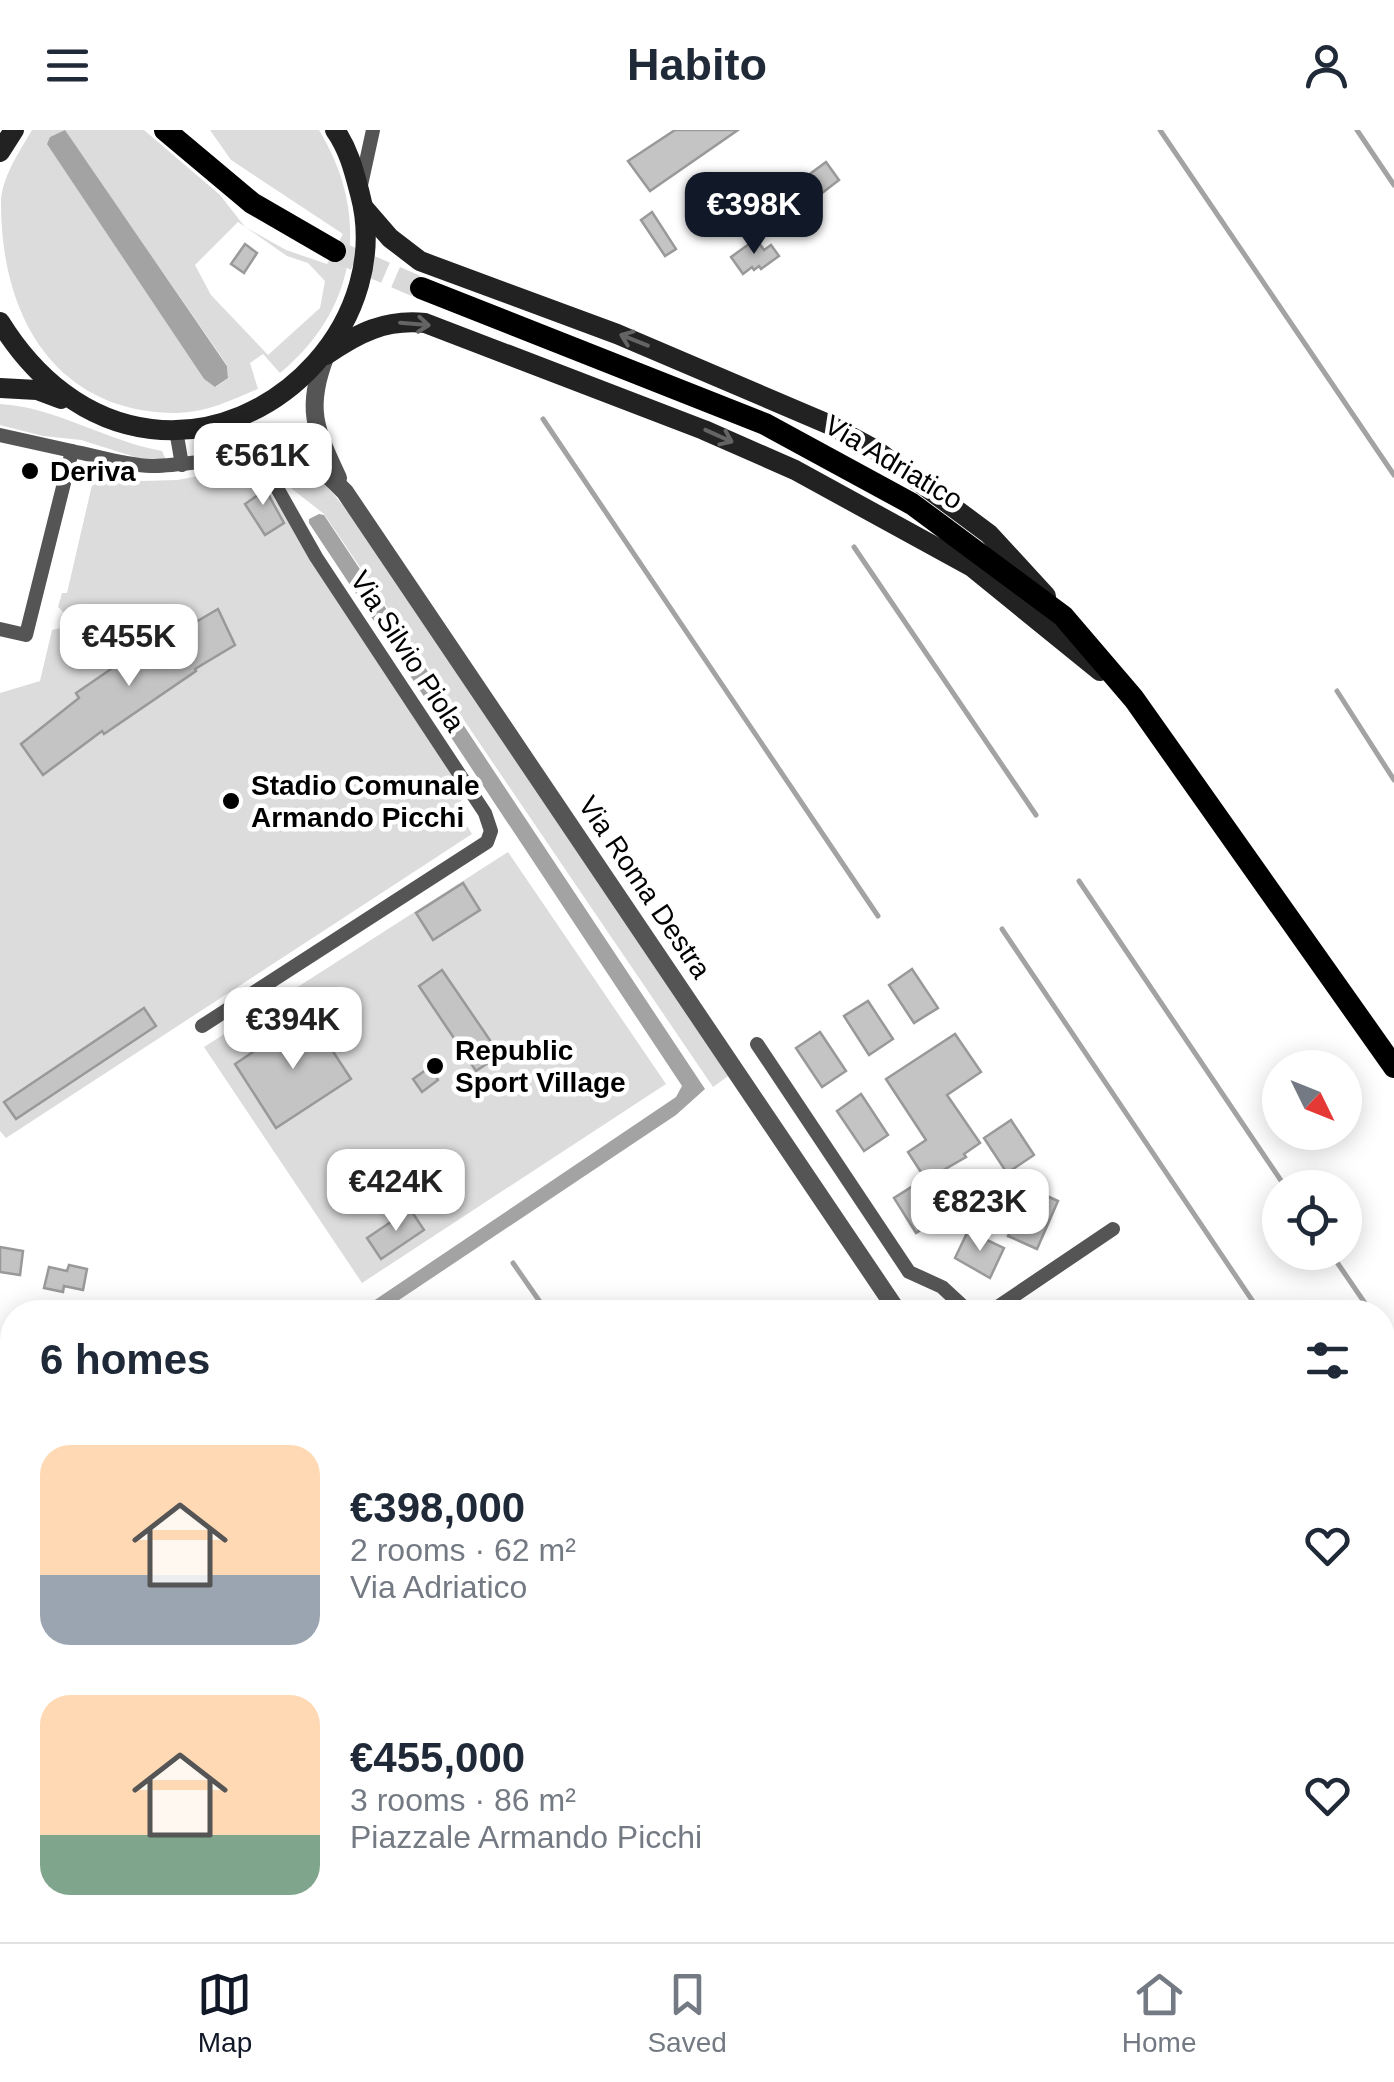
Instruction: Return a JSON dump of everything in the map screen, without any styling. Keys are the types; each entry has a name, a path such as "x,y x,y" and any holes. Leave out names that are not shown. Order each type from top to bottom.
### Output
{"main road":[{"path":"165,130 252,203 335,251"},
{"path":"326,354 344,328 363,273 367,242 362,199 352,162 335,130"},
{"path":"362,199 390,238 420,261 683,360 776,399 876,450 988,534 1064,616"},
{"name":"Via Adriatico","path":"421,288 766,424 812,447 912,504 1064,616 1134,699 1394,1067"},
{"path":"0,322 33,369 84,407"},
{"path":"0,388 37,390 127,424 176,430 200,427 251,411 296,381 326,354 368,329 387,323 425,323 704,430 795,470 972,566 1134,699"}],"street":[{"path":"362,199 373,130"},
{"name":"Via Roma Destra","path":"326,354 315,383 314,422 345,492 890,1300"},
{"name":"Via Roma Destra","path":"200,427 257,431 282,440 304,452 345,492"},
{"path":"176,430 182,465"},
{"name":"Via Silvio Piola","path":"0,436 145,466 250,460 262,468 316,558 485,813 491,831 487,842 202,1026"},
{"path":"0,629 26,635 72,450"},
{"path":"757,1044 909,1272 942,1287 956,1300"},
{"path":"1008,1300 1113,1229"}],"shaded area":[{"path":"32,130 144,130 220,195 245,227 238,222 195,265 211,295 268,355 320,308 325,281 308,263 287,256 246,228 286,250 327,264 343,234 231,160 210,130 319,130 346,195 350,227 348,259 340,290 326,320 306,348 280,373 263,354 250,363 258,389 198,411 134,409 98,396 67,376 43,350 24,318 3,242 2,191","holes":["65,131 227,365 228,378 216,387 204,379 48,144 50,137"]},
{"path":"65,130 227,366 228,378 215,387 204,379 47,144 50,137"},
{"path":"0,404 41,411 162,451 166,460 148,461 81,440 0,425"},
{"path":"246,440 286,453 303,464 345,508 731,1074 713,1087 324,514 282,481 272,465 254,457 195,454 199,444"},
{"name":"Stadio Comunale Armando Picchi","path":"253,466 468,795 455,806 472,834 6,1138 0,1131 0,693 40,681 52,630 61,628 65,614 58,607 62,593 67,593 95,472 142,481 177,480"},
{"path":"324,515 705,1089 676,1115 399,1300 375,1300 676,1097 682,1086 309,519"},
{"name":"Republic Sport Village","path":"508,852 666,1084 362,1283 204,1047"}],"building":[{"path":"675,130 738,130 650,191 628,161"},
{"path":"826,162 839,180 813,200 799,182"},
{"path":"652,212 676,249 665,256 641,220"},
{"path":"756,239 764,250 771,245 779,256 761,269 752,267 743,274 731,257"},
{"path":"245,244 257,253 244,273 231,264"},
{"path":"246,471 268,494 284,523 265,535 245,504 258,495 242,474"},
{"path":"218,609 235,645 104,734 102,731 43,775 21,744 79,698 76,693 168,630 172,636"},
{"path":"463,883 480,910 433,940 416,913"},
{"path":"912,969 938,1008 914,1023 889,985"},
{"path":"442,970 500,1055 476,1071 419,986"},
{"path":"868,1001 893,1039 869,1055 844,1016"},
{"path":"144,1008 156,1026 16,1119 4,1102"},
{"path":"309,1015 351,1079 276,1128 235,1064"},
{"path":"820,1032 846,1071 822,1087 796,1048"},
{"path":"955,1034 981,1072 947,1095 980,1143 964,1154 966,1157 926,1180 908,1152 926,1140 886,1079"},
{"path":"430,1067 438,1080 422,1092 413,1079"},
{"path":"861,1094 888,1135 864,1151 837,1111"},
{"path":"1011,1120 1034,1155 1007,1173 984,1138"},
{"path":"921,1181 944,1215 916,1233 894,1198"},
{"path":"1029,1188 1058,1201 1037,1249 1008,1236"},
{"path":"410,1209 424,1230 381,1259 367,1238"},
{"path":"968,1231 1004,1248 990,1278 955,1258"},
{"path":"0,1247 23,1251 20,1275 0,1272"},
{"path":"69,1265 87,1269 83,1290 64,1286 63,1292 44,1288 49,1267 67,1271"}],"waterway":[{"path":"1160,130 1394,475"},
{"path":"1357,130 1394,185"},
{"path":"543,419 878,916"},
{"path":"854,547 1036,815"},
{"path":"1337,691 1394,780"},
{"path":"1079,881 1274,1170"},
{"path":"1002,929 1252,1300"},
{"path":"513,1263 539,1300"},
{"path":"1342,1270 1363,1300"}],"tunnel":[{"path":"335,251 421,288"}],"place":[{"name":"Deriva","path":"30,471"},
{"name":"Stadio Comunale Armando Picchi","path":"231,801"},
{"name":"Republic Sport Village","path":"435,1066"}]}
